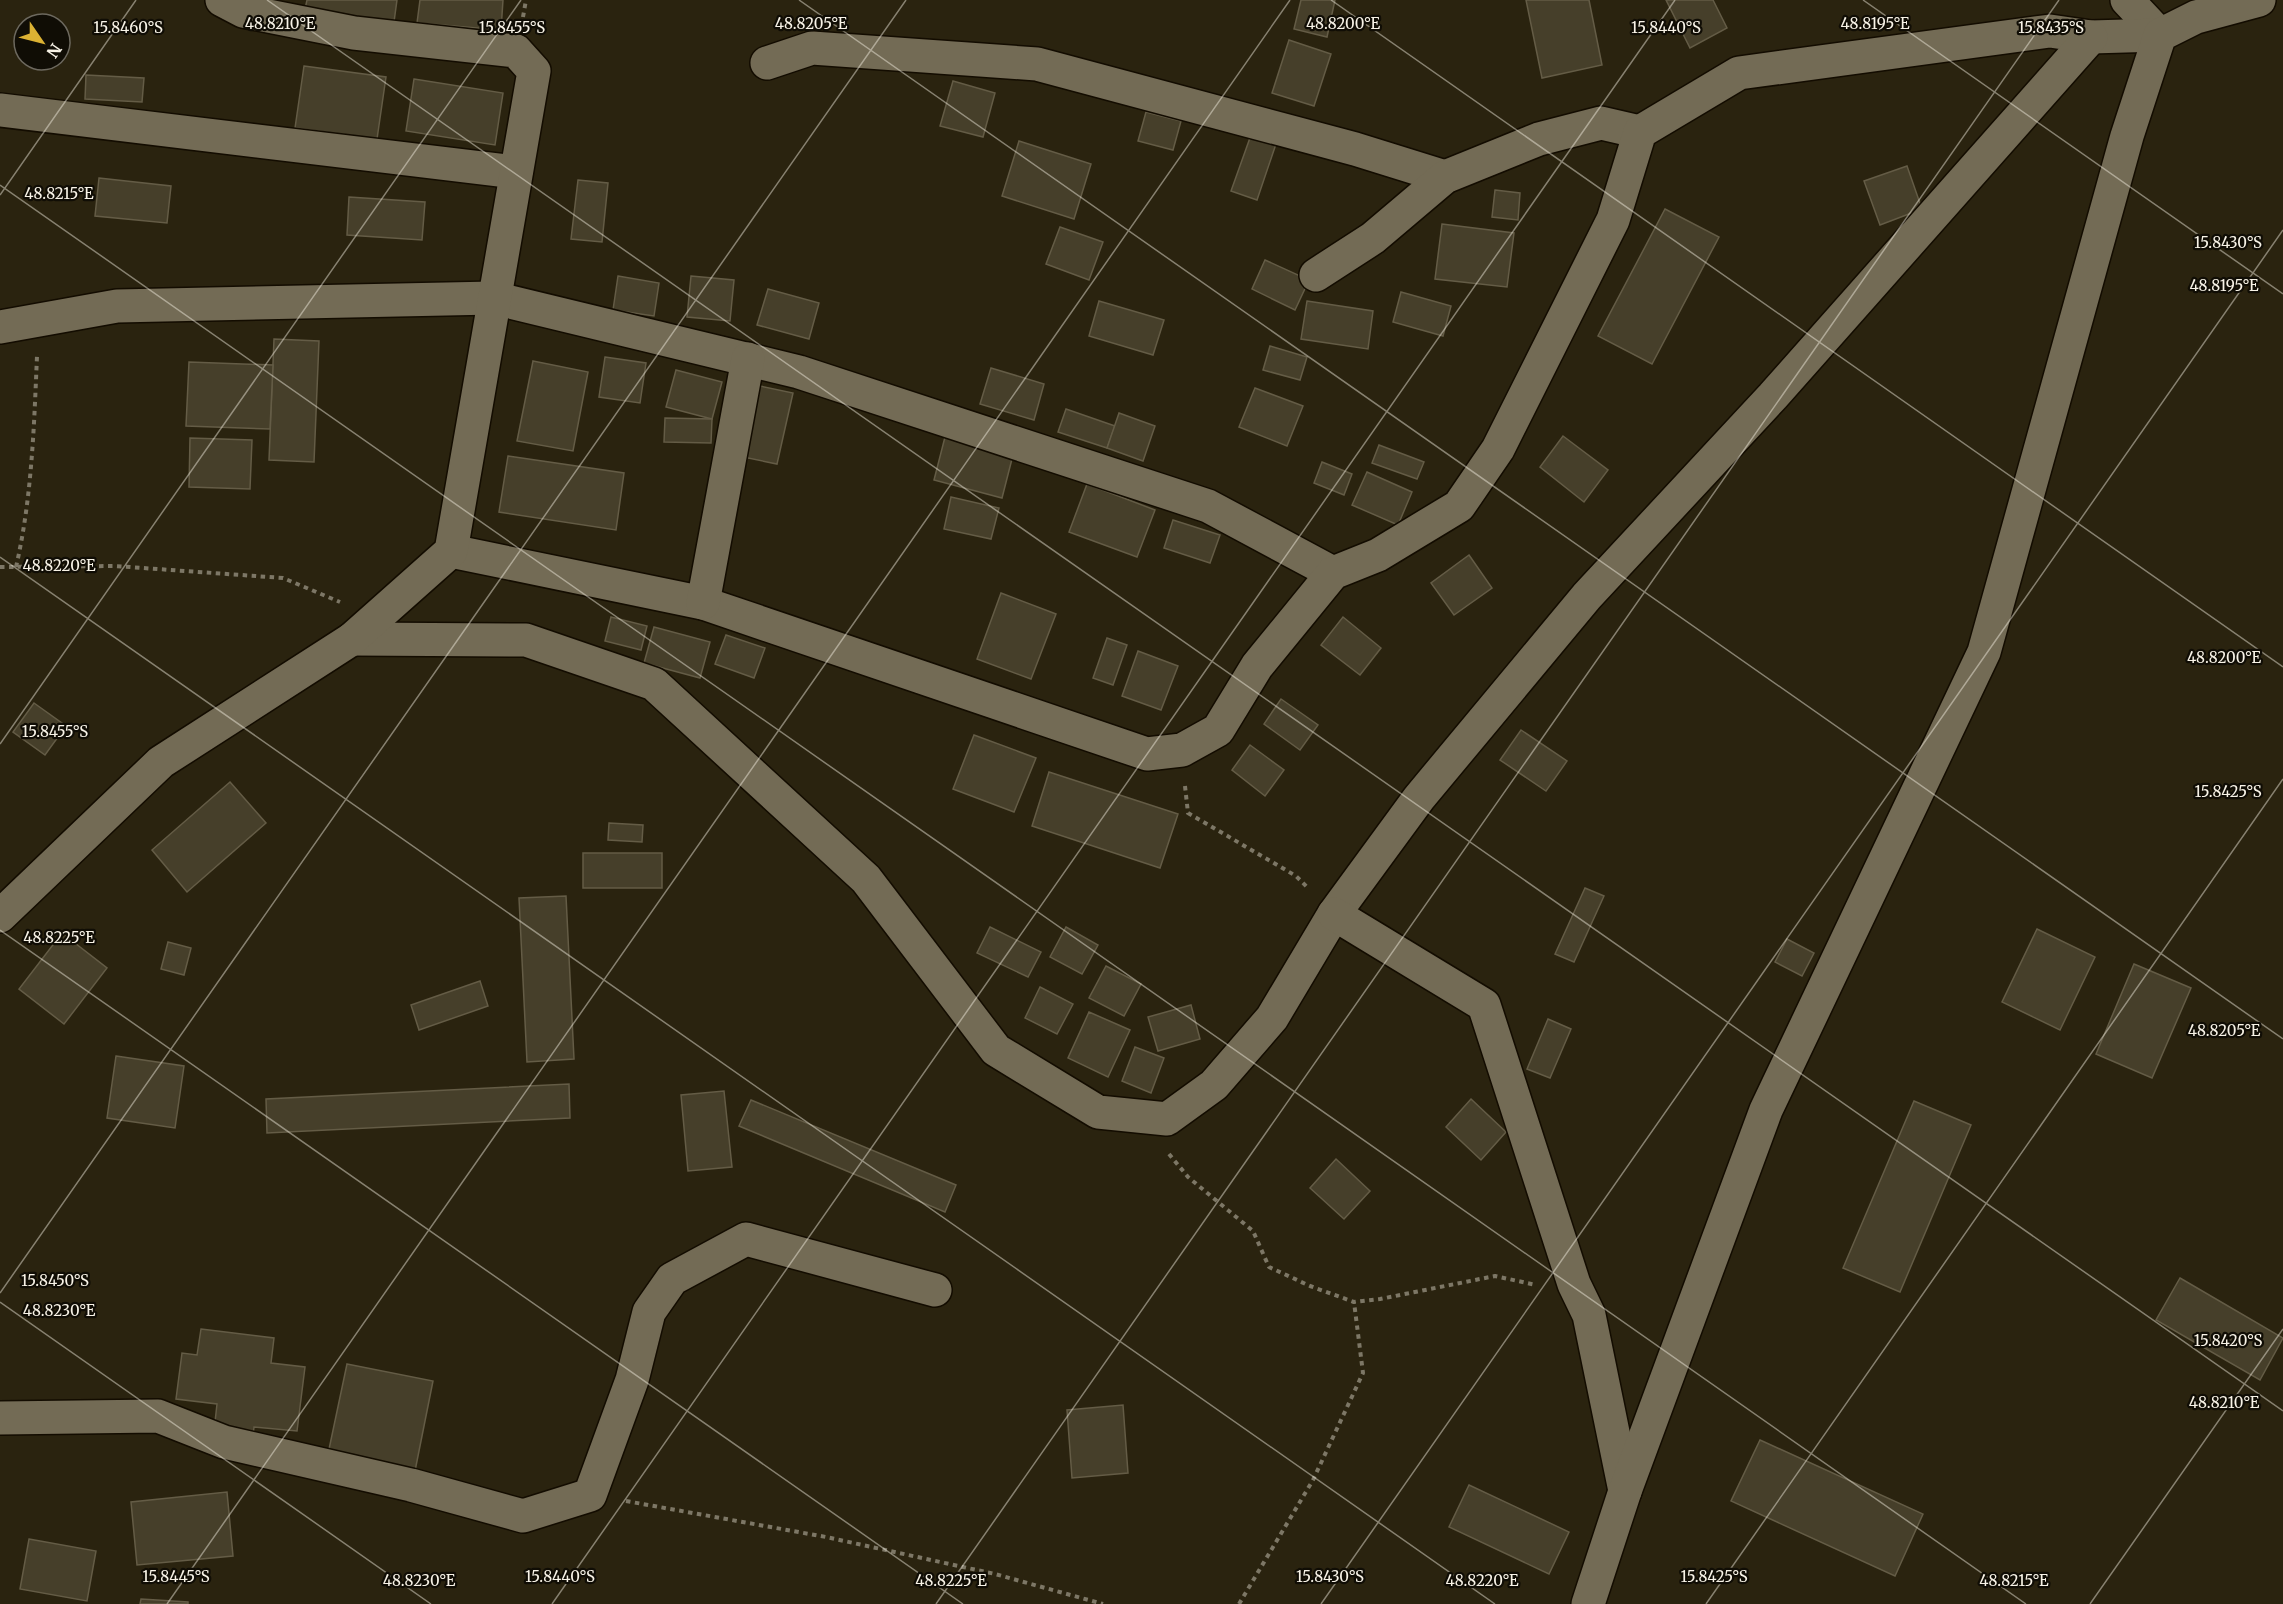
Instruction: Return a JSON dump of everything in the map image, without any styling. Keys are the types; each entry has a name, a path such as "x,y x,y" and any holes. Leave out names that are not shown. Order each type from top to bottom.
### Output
{"street":[{"path":"0,916 160,762 352,639 451,551 534,71 516,51 354,33 243,11 222,0"},
{"path":"2127,0 2160,35"},
{"path":"451,551 703,603 1147,754 1182,750 1218,730 1257,666 1333,573 1377,555 1459,507 1498,449 1613,220 1640,132 1739,73 2050,31 2091,37 2160,35 2196,17 2259,0"},
{"path":"1588,1604 1625,1491 1766,1110 1984,652 2127,136 2160,35"},
{"path":"352,639 526,640 654,684 866,879 996,1050 1098,1112 1167,1119 1214,1085 1272,1018 1334,914 1419,798 1587,596 1773,396 2091,37"},
{"path":"767,63 812,48 1037,63 1355,149 1445,177"},
{"path":"0,110 516,172"},
{"path":"1316,275 1372,238 1445,177 1539,139 1601,123 1640,132"},
{"path":"0,327 117,306 494,298 799,372 1208,506 1333,573"},
{"path":"703,603 748,359"},
{"path":"1334,914 1484,1005 1574,1284 1589,1315 1625,1491"},
{"path":"0,1418 158,1416 224,1442 411,1485 523,1516 590,1495 632,1380 649,1312 672,1279 746,1239 935,1290"}],"path":[{"path":"16,567 22,541 33,442 39,320"},
{"path":"0,567 115,566 283,578 377,616"},
{"path":"1182,750 1188,813 1296,876 1334,914"},
{"path":"1138,1116 1188,1177 1253,1231 1269,1267 1310,1286 1354,1302 1495,1276 1541,1286"},
{"path":"1239,1604 1313,1480 1363,1373 1354,1302"},
{"path":"590,1495 826,1537 995,1574 1103,1604"}],"building":[{"path":"307,0 397,0 394,22 305,9"},
{"path":"420,0 503,0 501,30 417,23"},
{"path":"1301,0 1335,0 1327,37 1294,29"},
{"path":"1526,0 1589,0 1602,65 1542,78"},
{"path":"1666,0 1713,0 1727,28 1690,48"},
{"path":"1289,40 1331,54 1314,106 1272,93"},
{"path":"304,66 386,77 377,139 295,128"},
{"path":"86,75 144,78 142,102 85,99"},
{"path":"414,79 503,93 495,145 406,131"},
{"path":"953,81 995,93 983,137 940,126"},
{"path":"1146,112 1181,121 1173,150 1138,141"},
{"path":"1251,135 1276,144 1257,200 1231,191"},
{"path":"1019,141 1091,164 1074,219 1002,196"},
{"path":"1907,166 1922,209 1880,225 1864,181"},
{"path":"99,178 171,186 167,223 95,216"},
{"path":"578,180 608,183 602,242 571,239"},
{"path":"1495,190 1520,193 1518,220 1492,217"},
{"path":"349,197 425,202 422,240 347,235"},
{"path":"1665,209 1719,237 1652,364 1598,336"},
{"path":"1442,224 1514,233 1507,287 1435,279"},
{"path":"1060,227 1103,242 1089,280 1046,264"},
{"path":"1265,260 1309,280 1295,310 1252,289"},
{"path":"618,276 659,283 654,316 613,310"},
{"path":"691,276 734,280 730,321 687,317"},
{"path":"768,289 819,303 809,339 757,325"},
{"path":"1401,292 1451,306 1443,336 1393,322"},
{"path":"1099,301 1164,320 1153,355 1089,336"},
{"path":"1307,301 1373,311 1368,349 1301,339"},
{"path":"274,339 319,341 314,462 269,460"},
{"path":"1270,346 1307,357 1300,380 1263,370"},
{"path":"605,357 646,363 640,403 599,397"},
{"path":"533,361 588,372 573,451 517,441"},
{"path":"189,362 273,365 270,429 186,426"},
{"path":"991,368 1044,384 1034,420 980,404"},
{"path":"676,370 722,382 712,419 666,407"},
{"path":"760,386 793,393 777,464 743,457"},
{"path":"1255,388 1303,406 1287,446 1239,427"},
{"path":"1066,409 1115,426 1107,448 1058,432"},
{"path":"1119,413 1155,426 1143,461 1107,448"},
{"path":"665,418 712,419 711,443 664,442"},
{"path":"1563,436 1608,470 1584,502 1540,467"},
{"path":"945,437 1013,455 1002,498 934,480"},
{"path":"190,438 252,440 250,489 189,487"},
{"path":"1379,445 1424,462 1417,479 1372,463"},
{"path":"508,456 624,473 616,530 499,512"},
{"path":"1322,462 1352,474 1344,495 1314,483"},
{"path":"1367,472 1412,492 1398,525 1352,505"},
{"path":"1087,484 1155,510 1137,557 1069,532"},
{"path":"951,497 999,508 991,539 944,529"},
{"path":"1173,520 1220,535 1210,563 1164,548"},
{"path":"1469,555 1492,588 1454,615 1431,583"},
{"path":"1001,593 1056,614 1031,679 977,659"},
{"path":"611,617 647,626 641,650 605,641"},
{"path":"1343,617 1381,648 1360,675 1321,645"},
{"path":"654,627 710,642 700,678 644,663"},
{"path":"726,635 765,648 754,678 715,664"},
{"path":"1107,638 1127,645 1113,685 1093,678"},
{"path":"1138,651 1178,666 1161,710 1122,696"},
{"path":"1281,699 1318,725 1300,750 1264,724"},
{"path":"34,703 66,726 45,755 13,732"},
{"path":"1521,730 1567,761 1546,791 1500,760"},
{"path":"974,735 1036,758 1014,812 953,789"},
{"path":"1250,745 1284,770 1265,796 1232,770"},
{"path":"1049,772 1178,814 1160,868 1032,826"},
{"path":"230,782 266,823 187,892 152,850"},
{"path":"609,823 643,825 642,842 608,840"},
{"path":"583,853 662,853 662,888 583,888"},
{"path":"1585,888 1604,896 1574,962 1555,954"},
{"path":"566,896 574,1059 527,1062 519,898"},
{"path":"990,927 1041,952 1028,977 977,953"},
{"path":"1066,927 1098,945 1082,974 1050,957"},
{"path":"2037,929 2095,957 2060,1030 2002,1002"},
{"path":"62,933 107,968 64,1024 19,989"},
{"path":"1787,939 1814,953 1802,976 1775,962"},
{"path":"168,942 191,948 184,975 161,969"},
{"path":"2134,964 2191,988 2152,1078 2096,1054"},
{"path":"1106,966 1141,984 1124,1016 1089,998"},
{"path":"480,981 488,1006 419,1030 411,1005"},
{"path":"1040,987 1073,1004 1057,1034 1025,1018"},
{"path":"1191,1005 1200,1039 1158,1051 1148,1017"},
{"path":"1089,1012 1130,1030 1108,1077 1068,1058"},
{"path":"1548,1019 1571,1029 1550,1078 1527,1069"},
{"path":"1135,1047 1164,1058 1151,1093 1122,1081"},
{"path":"116,1056 184,1066 175,1128 107,1118"},
{"path":"569,1084 570,1118 267,1133 266,1099"},
{"path":"724,1091 732,1167 688,1171 681,1095"},
{"path":"1471,1099 1506,1132 1481,1160 1446,1127"},
{"path":"751,1100 956,1185 945,1212 739,1126"},
{"path":"1914,1101 1971,1125 1900,1292 1843,1268"},
{"path":"1336,1159 1370,1191 1344,1219 1310,1188"},
{"path":"2180,1278 2283,1338 2260,1380 2156,1320"},
{"path":"201,1329 274,1338 271,1363 305,1367 297,1431 254,1427 253,1436 214,1431 217,1404 176,1399 182,1353 197,1355"},
{"path":"347,1364 433,1381 415,1471 328,1454"},
{"path":"1123,1405 1128,1473 1072,1478 1067,1410"},
{"path":"1760,1440 1923,1514 1895,1576 1731,1501"},
{"path":"1469,1485 1569,1532 1549,1574 1449,1527"},
{"path":"227,1492 233,1556 137,1565 131,1502"},
{"path":"29,1539 96,1551 87,1601 20,1589"},
{"path":"141,1599 188,1602 188,1604 140,1604"}]}
